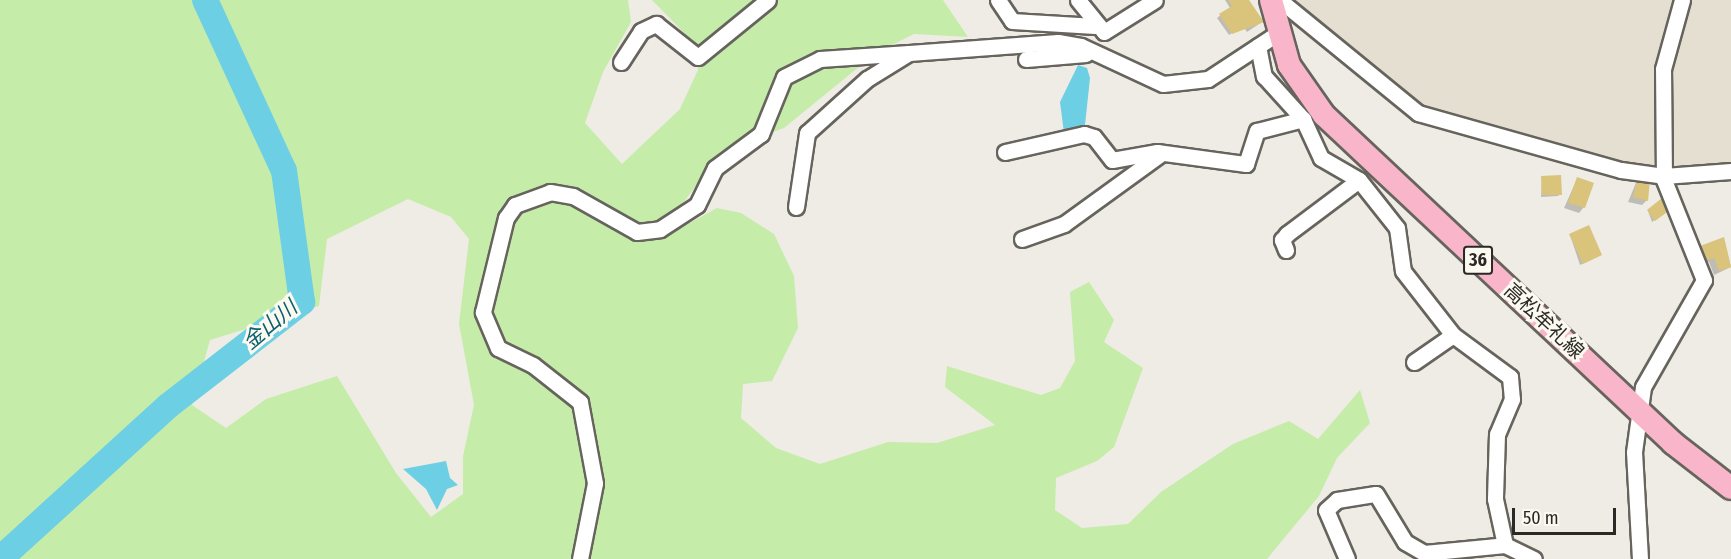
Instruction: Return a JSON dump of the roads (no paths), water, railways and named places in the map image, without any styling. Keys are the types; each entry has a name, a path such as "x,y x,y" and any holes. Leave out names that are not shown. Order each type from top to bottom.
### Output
{"main road":[{"name":"高松牟礼線","path":"1277,1 1278,33 1289,65 1324,115 1638,408 1731,488"}],"street":[{"path":"621,62 641,31 656,24 698,57 768,0"},
{"path":"998,0 1012,21 1095,26"},
{"path":"1078,0 1095,26 1104,32 1155,0"},
{"path":"1640,559 1633,484 1638,408 1660,353 1704,280 1664,176 1664,69 1682,0"},
{"path":"1277,1 1418,113 1538,151 1664,176 1731,171"},
{"path":"580,559 596,483 580,402 533,365 498,348 483,312 506,218 515,205 550,192 573,195 637,232 660,229 697,205 715,168 761,134 784,77 820,59 1058,42 1095,54 1163,84 1208,79 1278,33"},
{"path":"1258,46 1268,83 1302,118 1321,158 1359,180 1397,228 1402,271 1453,335 1503,369 1514,386 1494,463 1505,545"},
{"path":"796,207 807,133 867,79 909,52"},
{"path":"1026,59 1095,54"},
{"path":"1005,152 1084,134 1094,137 1112,160 1162,153 1246,164 1257,130 1302,118"},
{"path":"1022,239 1064,224 1162,153"},
{"path":"1286,250 1282,240 1287,234 1359,180"},
{"path":"1414,362 1453,335"},
{"path":"1347,559 1326,510 1337,500 1376,494 1405,542 1424,553 1462,556 1505,545 1534,559"}],"water":[{"path":"1078,65 1087,68 1090,78 1085,125 1064,133 1060,102"},
{"path":"446,461 450,478 458,485 447,489 437,510 426,489 403,469"}],"waterway":[{"name":"金山川","path":"0,559 168,406 302,302 284,171 205,0"}]}
